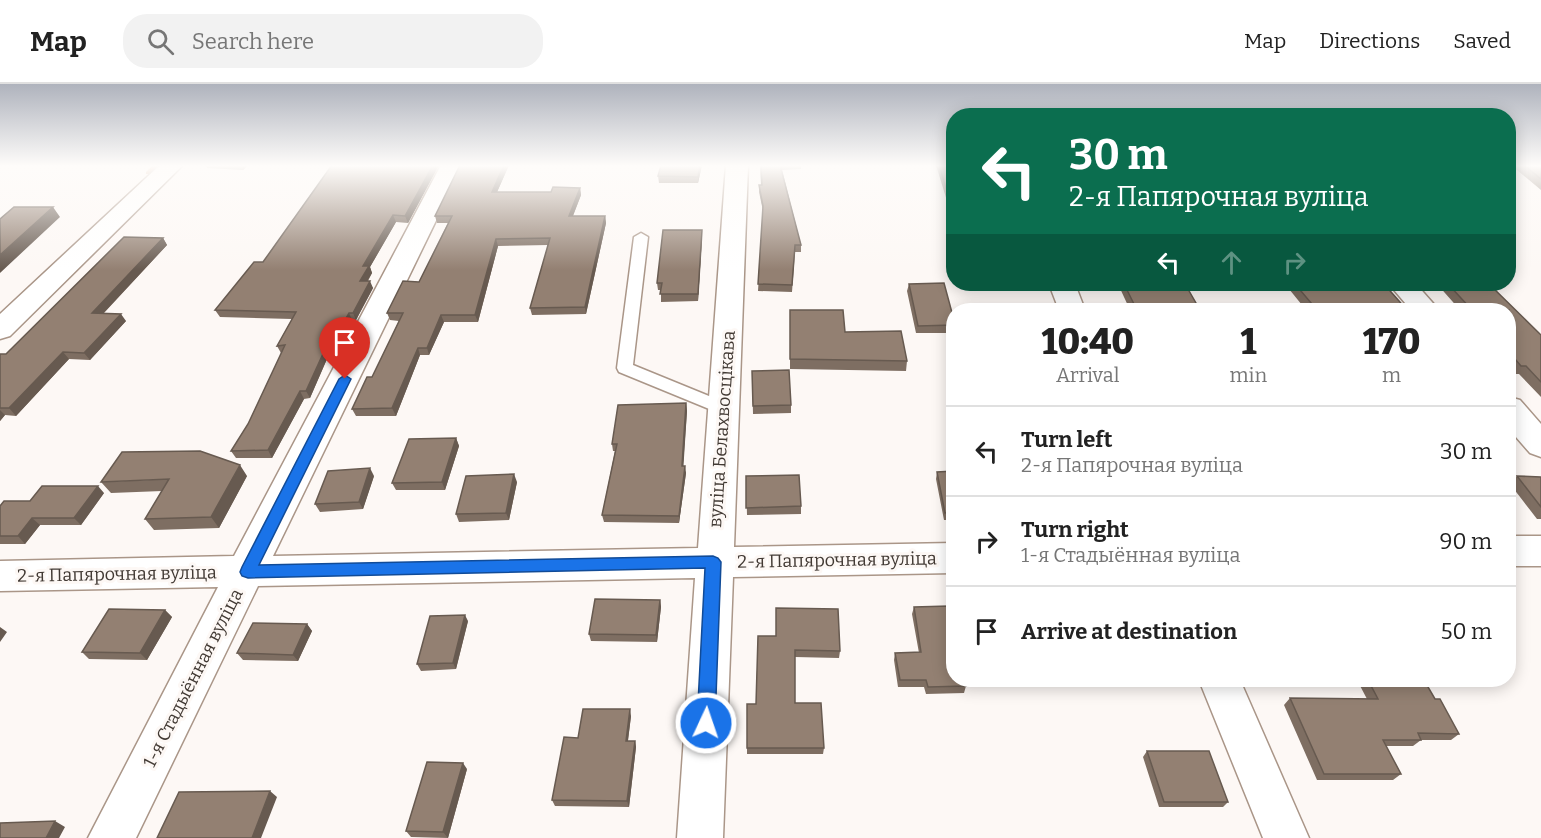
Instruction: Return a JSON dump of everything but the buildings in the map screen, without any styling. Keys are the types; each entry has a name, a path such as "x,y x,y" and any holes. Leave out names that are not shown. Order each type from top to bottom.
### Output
{"street":[{"path":"0,330 135,200"},
{"name":"1-я Стадыённая вуліца","path":"111,838 435,200"},
{"name":"вуліца Белахвосцікава","path":"700,838 713,562 735,200"},
{"path":"1408,291 1419,303"},
{"path":"1516,416 1541,446"},
{"path":"1516,551 1541,551"},
{"name":"2-я Папярочная вуліца","path":"0,576 946,558"},
{"path":"1223,687 1286,838"}],"lane":[{"path":"641,237 625,368 724,409"}],"route":[{"path":"345,379 248,572 713,562 706,723"}]}
